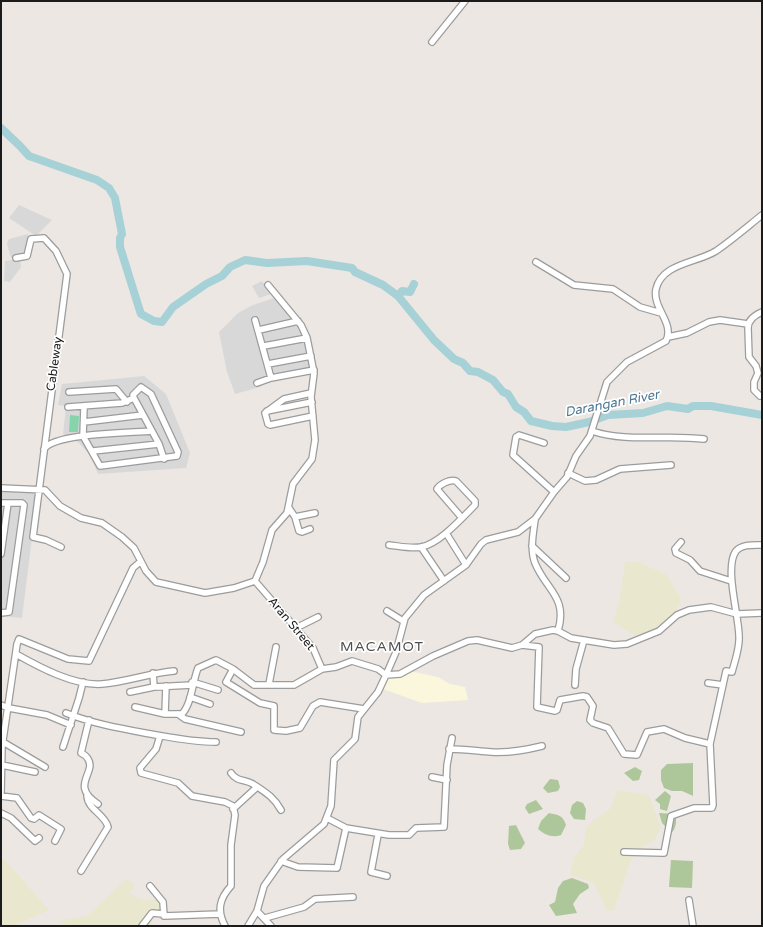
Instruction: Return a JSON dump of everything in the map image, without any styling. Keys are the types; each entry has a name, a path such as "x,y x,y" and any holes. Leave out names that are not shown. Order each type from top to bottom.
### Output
{"street":[{"path":"432,42 465,1"},
{"path":"248,926 257,911 264,886 281,861 324,824 331,806 334,760 355,739 358,717 378,692 386,675 396,652 403,621 424,595 466,565 481,544 486,540 518,532 535,519 568,473 592,429 607,382 618,369 666,341 668,331 656,302 656,290 660,278 675,268 715,252 762,215"},
{"name":"Cableway","path":"16,258 27,256 31,239 44,238 58,254 67,274 33,537 46,540 61,547"},
{"path":"536,262 574,285 613,289 640,307 661,313"},
{"path":"1,488 45,490 60,506 81,518 102,523 134,548 140,562 156,582 205,593 234,588 255,581 263,562 272,530 289,508 293,484 312,459 315,440 311,394 314,370 307,338 298,321 268,284"},
{"path":"760,396 754,390 754,382 760,374 749,357 748,324 754,316 762,312"},
{"path":"255,320 264,346 271,378"},
{"path":"668,337 687,333 709,322 720,320 748,324"},
{"path":"259,330 298,321"},
{"path":"264,346 307,338"},
{"path":"268,364 311,356"},
{"path":"257,383 271,378 314,370"},
{"path":"84,407 83,436 93,451 100,466 164,459 177,456 178,452 151,394 141,387 133,395 159,444 164,459"},
{"path":"69,392 116,389 127,402"},
{"path":"266,411 284,399 311,394"},
{"path":"68,407 84,407 127,402 134,398"},
{"path":"266,411 312,402"},
{"path":"266,411 265,413 268,424 270,425 314,416"},
{"path":"84,422 143,415"},
{"path":"592,429 604,435 620,437 675,436 704,439"},
{"path":"44,450 49,443 83,436 152,431"},
{"path":"544,443 519,435 516,437 513,455 554,492"},
{"path":"93,451 159,444"},
{"path":"568,473 585,481 596,480 620,469 670,465"},
{"path":"389,545 421,547 433,542 446,533 462,518 475,505 475,501 456,481 451,480 437,489 462,518"},
{"path":"1,503 22,504 24,506 9,612 1,613"},
{"path":"1,554 8,503"},
{"path":"289,508 295,517 299,531 310,529"},
{"path":"295,517 315,513"},
{"path":"535,519 532,546 535,563 559,599 561,609 558,631"},
{"path":"446,533 466,565"},
{"path":"681,542 675,549 676,553 690,560 700,571 731,581"},
{"path":"624,852 664,852 671,816 694,808 712,808 710,744 726,671 732,672 739,646 737,614 731,581 733,560 736,551 745,546 762,545"},
{"path":"532,546 566,578"},
{"path":"421,547 444,581"},
{"path":"1,793 3,723 9,708 19,638 68,659 89,661 133,568 140,562"},
{"name":"Aran Street","path":"255,581 313,648 322,669"},
{"path":"522,645 535,634 548,631 558,631 571,638 614,645 627,644 659,631 677,614 701,608 711,607 737,614 762,613"},
{"path":"387,611 403,621"},
{"path":"296,628 318,617"},
{"path":"135,707 166,714 182,714 188,708 192,684 198,668 216,660 233,669 254,685 294,685 322,669 357,661 378,669 386,675 400,674 433,656 468,641 477,640 512,648 522,645 539,647 537,707 556,711 560,700 583,696 587,697 593,706 590,720 593,723 608,728 624,754 637,755 647,732 664,729 685,738 710,744"},
{"path":"575,685 576,669 584,640"},
{"path":"269,684 276,647"},
{"path":"16,654 56,674 83,682 104,684 153,673 174,671"},
{"path":"233,669 226,682 260,702 274,706 274,730 286,731 300,728 313,706 320,702 364,709"},
{"path":"153,673 154,687"},
{"path":"64,747 83,682"},
{"path":"708,683 723,685"},
{"path":"130,692 154,687 192,684 218,690"},
{"path":"166,686 166,714"},
{"path":"190,697 210,704"},
{"path":"1,705 9,708 47,715 71,725"},
{"path":"66,713 89,720 160,736 193,742 216,742"},
{"path":"178,714 185,719 241,732"},
{"path":"81,871 108,827 105,820 91,806 84,788 90,764 89,759 81,753 89,720"},
{"path":"160,736 156,749 140,768 141,773 178,783 192,796 225,802 233,806 235,814 232,840 231,886 225,893 220,906 220,914 225,926"},
{"path":"327,818 346,828 378,835 409,835 416,828 444,827 446,780 449,749 452,738"},
{"path":"3,742 45,767"},
{"path":"449,749 492,752 542,746"},
{"path":"2,765 35,772"},
{"path":"231,773 239,780 253,784 256,788 271,796 281,810"},
{"path":"432,778 446,780"},
{"path":"233,809 256,788"},
{"path":"87,795 98,804"},
{"path":"1,796 16,798 31,818 34,819 38,815 58,826 61,829 55,841"},
{"path":"1,813 11,818 35,842 39,838"},
{"path":"281,861 298,867 337,868 346,828"},
{"path":"378,835 371,872 386,876"},
{"path":"150,886 163,902 163,914"},
{"path":"265,918 304,907 315,899 353,897"},
{"path":"689,900 693,926"},
{"path":"257,911 271,926"},
{"path":"142,926 152,913 163,914 168,917 220,914"}],"shaded area":[{"path":"19,205 52,220 36,236 9,218"},
{"path":"28,234 26,255 11,258 7,244 9,239"},
{"path":"20,259 21,267 10,282 4,281 5,261"},
{"path":"262,281 271,294 259,298 252,286"},
{"path":"277,297 304,333 312,371 272,379 260,387 235,394 227,372 219,332 238,313 253,305"},
{"path":"144,376 166,394 190,453 186,468 98,474 90,455 79,443 63,434 66,406 58,405 62,384"},
{"path":"1,489 38,490 22,618 1,616"},
{"path":"414,672 438,677 450,684 465,687 468,700 422,703 383,689 387,677"}],"green space":[{"path":"70,415 79,416 78,432 69,432"},
{"path":"625,562 638,562 666,574 681,598 678,607 663,627 639,639 613,622 619,603"},
{"path":"693,763 693,796 682,791 672,791 664,788 661,780 661,770 667,764"},
{"path":"635,767 642,771 639,780 633,781 624,773"},
{"path":"550,779 558,780 560,787 558,791 548,793 543,788"},
{"path":"617,790 649,795 661,827 655,840 638,849 630,863 614,910 607,911 594,883 570,875 574,857 584,845 586,828 592,821 610,809"},
{"path":"665,791 671,796 667,811 660,809 660,804 655,800"},
{"path":"536,800 543,809 529,814 525,808 527,804"},
{"path":"577,801 583,803 586,809 585,820 574,819 570,813 572,805"},
{"path":"549,813 560,816 565,822 566,825 561,835 549,835 538,829 541,821"},
{"path":"659,813 675,814 675,827 672,833 667,837 667,828 662,823"},
{"path":"516,825 525,843 521,849 510,850 508,844 509,826"},
{"path":"3,858 49,910 13,926 1,926 1,860"},
{"path":"671,860 693,861 692,888 669,887"},
{"path":"572,878 588,884 589,888 580,894 573,904 577,913 556,916 549,905 555,902 558,888 563,881"},
{"path":"126,879 135,885 130,893 138,898 150,901 159,898 159,916 152,916 151,926 79,926 61,924 60,921 88,915"}],"waterway":[{"name":"Darangan River","path":"1,128 29,156 97,180 109,188 115,198 122,234 120,238 120,247 141,314 154,321 162,322 173,307 206,284 222,276 230,267 245,260 267,263 307,261 352,268 355,272 383,285 398,296 402,291 410,292 414,284"},
{"name":"Darangan River","path":"398,296 434,340 454,359 463,363 470,371 478,372 493,380 503,392 508,394 516,407 524,412 531,421 552,426 566,427 589,422 608,415 643,413 667,406 688,409 693,406 711,406 762,415"}],"district":[{"name":"MACAMOT","path":"382,647"}]}
